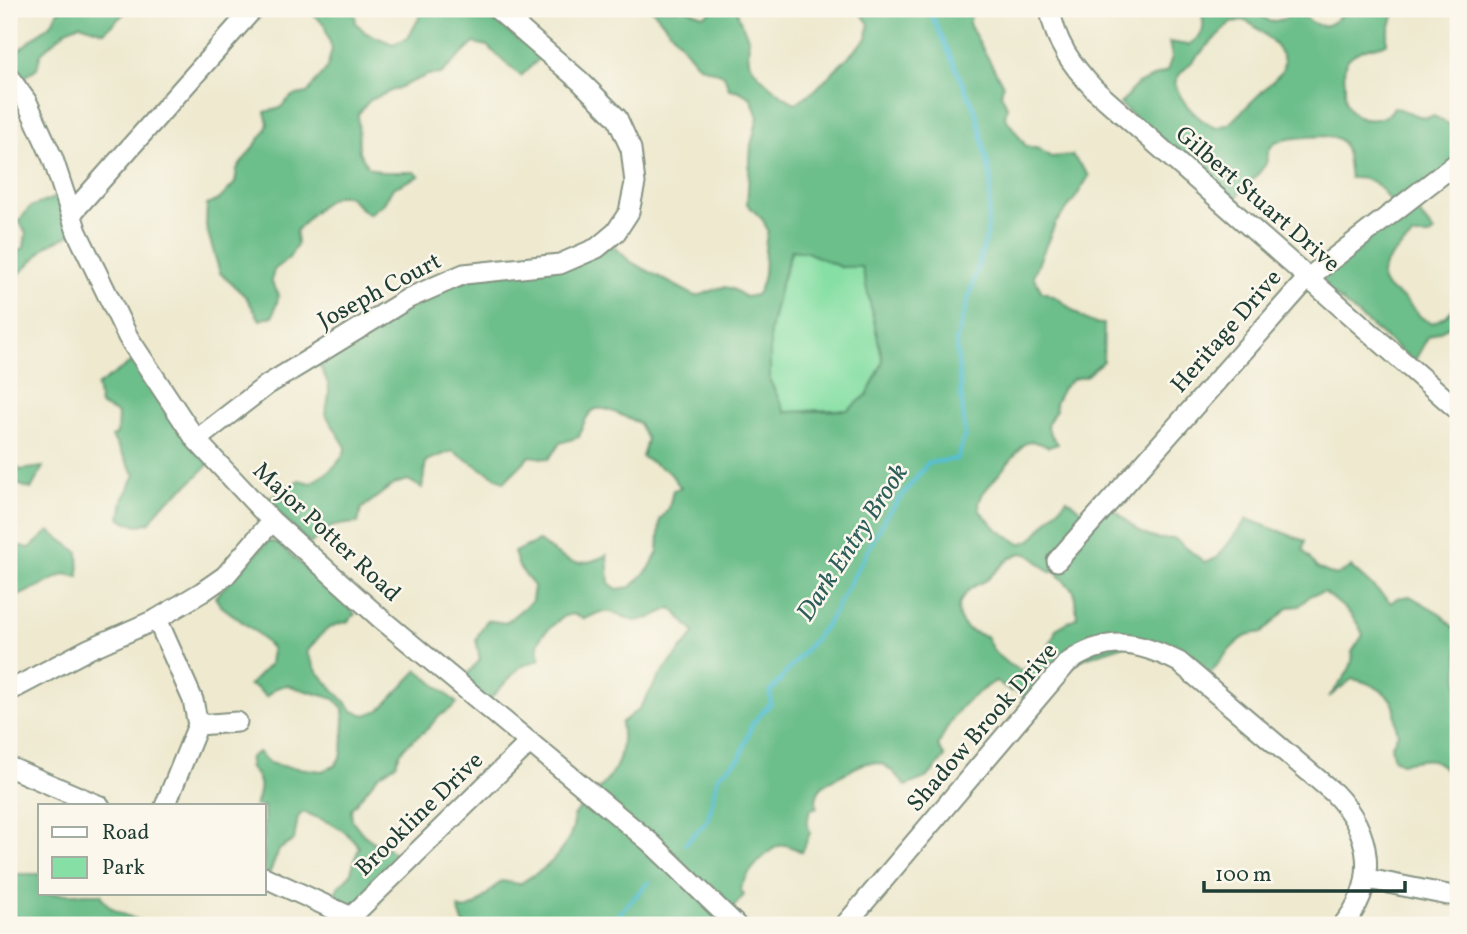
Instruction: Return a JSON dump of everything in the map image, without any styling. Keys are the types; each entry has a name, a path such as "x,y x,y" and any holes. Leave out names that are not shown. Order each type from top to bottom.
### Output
{"street":[{"path":"71,214 253,9"},
{"name":"Joseph Court","path":"196,440 267,385 409,298 464,274 560,264 597,248 616,232 629,212 635,183 631,149 617,118 580,81 498,9"},
{"name":"Gilbert Stuart Drive","path":"1049,9 1059,43 1068,59 1096,90 1458,410"},
{"name":"Major Potter Road","path":"9,77 27,102 53,159 71,214 128,337 196,440 272,521 380,618 651,844 736,925"},
{"name":"Heritage Drive","path":"1058,561 1308,278 1458,162"},
{"path":"9,691 89,649 157,619 202,593 225,576 272,521"},
{"path":"157,619 193,700 198,725 166,804"},
{"name":"Shadow Brook Drive","path":"845,925 1067,663 1099,646 1120,642 1162,654 1179,662 1334,793 1348,807 1361,831 1368,879"},
{"path":"198,725 237,722"},
{"name":"Brookline Drive","path":"349,921 530,742"},
{"path":"9,767 95,804"},
{"path":"266,878 349,921"},
{"path":"1343,925 1359,902 1368,879 1448,895"}],"green space":[{"path":"59,9 129,9 104,32 80,24 68,29 41,53 37,68 15,84 9,78 9,58 52,23"},
{"path":"307,9 349,9 355,13 356,23 366,33 393,44 408,38 424,9 495,9 544,54 521,76 487,46 474,43 441,74 428,75 370,100 358,114 359,152 368,167 381,172 414,172 419,176 393,188 384,203 369,214 347,196 340,195 319,208 296,231 297,245 289,258 274,270 271,281 279,295 273,316 260,320 246,297 220,273 206,226 207,205 220,199 235,183 237,169 266,130 268,123 265,112 280,108 292,96 307,93 327,68 332,49 324,24"},
{"path":"652,9 686,9 704,16 716,9 737,9 748,38 750,63 770,86 796,103 815,90 867,38 869,24 858,9 968,9 972,12 969,24 1003,85 1001,94 1007,106 1005,117 1026,146 1039,149 1051,157 1072,155 1089,176 1055,224 1033,276 1042,292 1058,299 1087,320 1104,324 1103,361 1086,376 1073,379 1063,388 1055,403 1056,410 1047,425 1058,444 1049,447 1032,441 1024,444 983,493 979,503 980,511 997,529 1020,544 1031,540 1067,499 1094,521 1111,506 1139,531 1155,538 1174,538 1204,562 1217,558 1247,519 1305,541 1303,550 1317,568 1336,576 1351,567 1391,603 1397,598 1410,596 1441,614 1458,633 1458,783 1434,761 1401,763 1394,759 1391,747 1398,734 1395,709 1382,691 1352,679 1329,697 1349,670 1352,652 1363,635 1352,616 1324,592 1311,595 1299,606 1289,607 1262,633 1254,633 1239,641 1208,676 1133,642 1079,660 1034,707 1016,691 1010,691 996,681 967,701 955,715 938,746 945,757 928,777 906,786 888,767 870,762 824,786 817,795 817,808 810,809 807,823 810,833 802,852 786,845 780,846 759,861 740,889 744,895 726,916 735,925 464,925 458,908 464,910 476,905 501,881 520,884 545,868 557,855 573,828 573,816 602,786 616,766 622,740 621,723 639,709 661,674 695,633 671,608 650,618 635,621 611,612 600,612 585,619 573,614 562,617 542,635 538,644 540,659 520,667 488,701 463,679 480,660 476,639 487,620 505,623 532,601 534,586 519,567 514,552 539,541 571,562 587,562 607,555 609,583 617,589 631,587 649,569 658,552 660,520 669,508 673,490 681,488 669,472 642,457 647,440 639,423 601,409 594,410 589,415 579,437 560,443 549,459 530,456 504,482 452,451 426,461 422,488 408,480 394,484 361,509 358,523 331,527 310,544 266,501 299,480 311,483 337,464 344,453 346,447 325,413 329,389 315,357 457,278 555,267 607,241 631,262 695,296 725,287 745,297 756,295 763,280 768,231 763,220 747,204 751,145 758,117 751,98 729,89 724,75 699,66","holes":["791,250 807,252 840,267 862,267 883,362 867,395 848,410 785,412 770,381 770,330","1022,553 1030,555 1050,572 1055,572 1074,591 1077,617 1056,629 1044,653 1023,671 1000,658 986,636 969,630 958,612 959,605 969,590 988,579 1008,560"]},
{"path":"1201,9 1253,9 1270,22 1284,19 1295,10 1322,26 1333,22 1347,9 1395,9 1387,44 1369,48 1347,60 1344,73 1348,107 1356,116 1374,119 1391,112 1394,107 1425,118 1434,116 1458,129 1458,192 1443,176 1410,202 1434,232 1430,236 1413,236 1390,258 1382,272 1387,287 1403,298 1426,321 1432,323 1445,317 1458,304 1458,322 1428,337 1414,362 1315,279 1395,210 1378,185 1367,179 1350,178 1342,142 1337,138 1319,136 1277,142 1270,148 1264,167 1230,204 1120,104 1137,84 1167,71 1172,57 1169,42 1188,45 1201,34","holes":["1241,20 1247,22 1279,50 1284,62 1283,68 1229,124 1216,128 1191,110 1175,83 1179,75 1230,23"]},
{"path":"62,195 76,232 48,245 9,284 9,255 24,248 26,233 19,221 30,207"},
{"path":"792,250 807,252 840,267 862,266 883,362 867,395 848,410 784,413 770,381 770,330"},
{"path":"138,357 212,461 162,505 150,522 137,526 120,519 123,500 135,475 112,437 117,434 118,414 100,405 97,386"},
{"path":"9,458 20,470 43,467 31,489 9,481"},
{"path":"49,531 78,552 79,577 65,574 18,596 9,605 9,544 30,548"},
{"path":"268,541 278,543 355,614 347,622 324,632 307,652 316,670 353,711 365,715 380,710 418,670 457,703 408,744 396,764 378,776 351,809 352,820 363,834 376,844 387,847 405,864 352,918 330,905 338,887 350,875 359,847 348,835 327,822 303,812 298,817 294,840 279,850 266,879 266,804 256,804 260,785 249,766 250,757 258,752 269,763 282,766 322,771 335,766 342,754 343,709 335,699 286,685 276,688 266,697 257,688 249,685 270,664 272,649 257,633 220,605 215,597"},
{"path":"9,874 38,874 38,895 102,895 115,910 151,925 9,925"}],"waterway":[{"name":"Dark Entry Brook","path":"685,844 708,820 718,776 740,758 752,724 771,703 770,692 828,623 887,515 928,463 957,459 965,435 956,341 987,235 991,179 977,115 933,18 934,9"},
{"name":"Dark Entry Brook","path":"608,925 649,882"}]}
